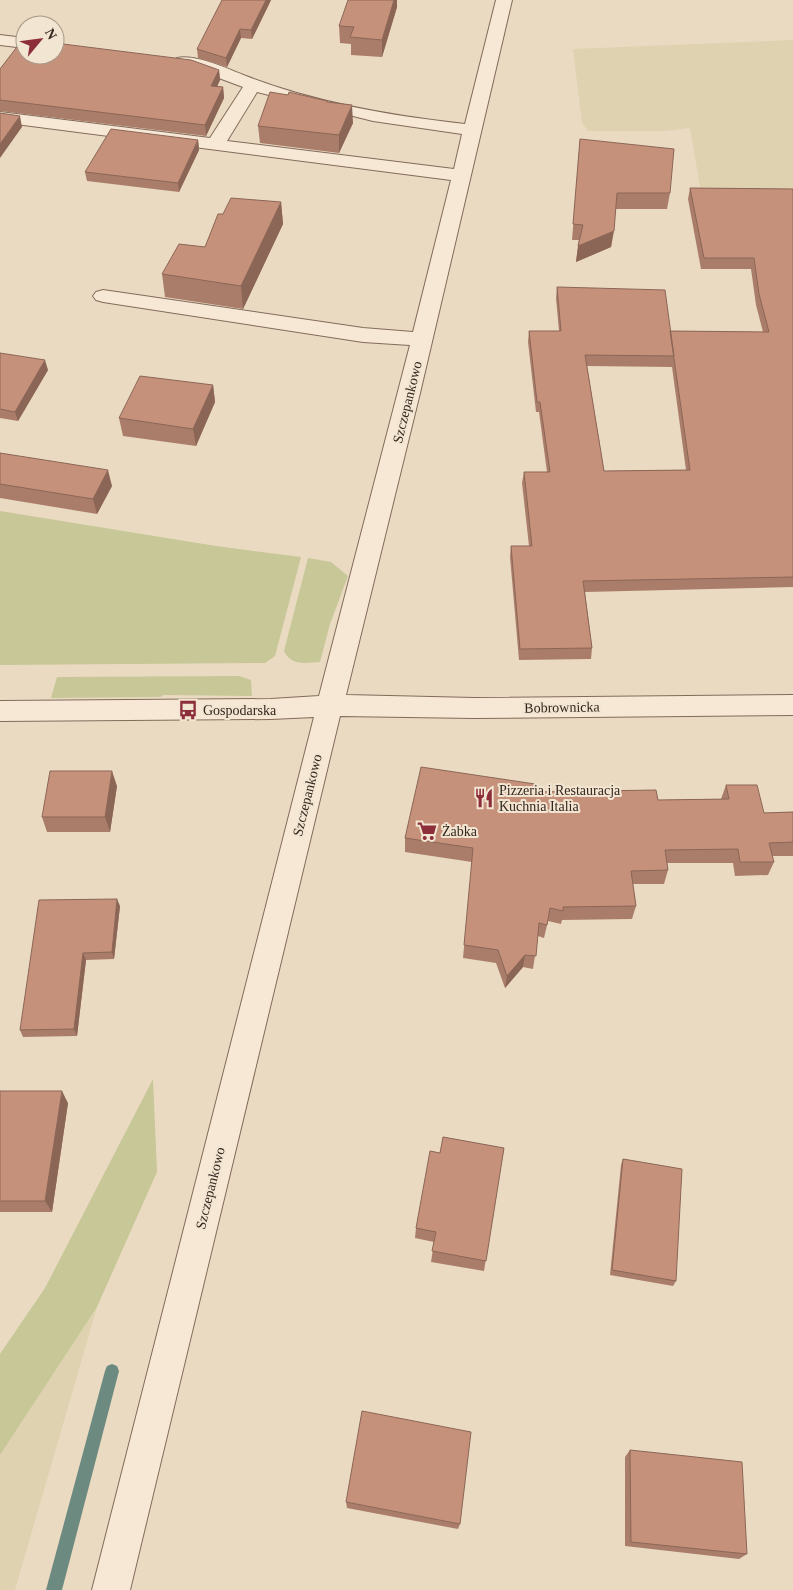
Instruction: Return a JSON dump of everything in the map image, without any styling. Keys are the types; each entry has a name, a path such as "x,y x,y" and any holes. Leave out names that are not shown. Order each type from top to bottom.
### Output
{"street":[{"name":"Szczepankowo","path":"111,1590 309,785 331,706 422,339 504,0"},
{"path":"0,40 15,42"},
{"path":"168,60 204,66 253,85 381,117 424,126 472,130"},
{"path":"216,144 253,85"},
{"path":"0,117 462,176"},
{"path":"103,296 363,335 422,339"},
{"name":"Bobrownicka","path":"331,706 474,708 793,705"},
{"path":"0,711 272,709 331,706"}],"shaded area":[{"path":"793,40 793,200 702,199 690,128 665,131 588,131 582,123 573,49"},
{"path":"97,1307 15,1590 0,1590 0,1455"}],"green space":[{"path":"0,511 216,546 301,557 275,656 265,663 0,665"},
{"path":"308,558 331,562 348,576 330,624 320,662 304,663 290,659 284,651"},
{"path":"239,676 251,680 252,696 164,695 160,697 51,698 57,677"},
{"path":"153,1079 157,1172 97,1307 0,1455 0,1354 45,1288"}],"building":[{"path":"222,0 266,0 251,30 240,29 226,58 197,49"},
{"path":"348,0 394,0 382,40 350,37 354,27 339,26"},
{"path":"65,44 191,60 219,70 211,86 223,87 205,125 0,100 0,69 15,49 15,65 65,65"},
{"path":"270,92 288,95 289,92 327,102 352,105 339,135 258,126"},
{"path":"0,113 20,116 0,144"},
{"path":"111,129 198,140 178,183 85,172"},
{"path":"580,139 674,149 670,193 617,193 614,231 578,246 583,225 573,224"},
{"path":"690,188 793,189 793,577 583,581 592,648 520,649 511,546 532,546 524,472 550,472 540,402 537,402 529,331 561,331 557,287 665,290 671,331 769,332 759,294 754,258 704,258","holes":["585,355 674,356 690,470 604,471"]},
{"path":"231,198 281,202 241,286 162,274 179,244 205,247 218,214 223,214"},
{"path":"0,353 45,360 15,412 0,409"},
{"path":"140,376 213,385 193,429 119,418"},
{"path":"0,453 108,470 93,499 0,484"},
{"path":"421,767 535,784 534,792 656,790 658,800 729,799 726,785 757,785 764,813 793,812 793,842 769,843 774,862 740,862 738,849 665,850 668,870 631,871 636,906 563,907 563,911 550,908 547,925 539,923 536,956 525,955 507,976 498,950 464,945 473,848 405,838"},
{"path":"50,771 112,771 105,817 42,817"},
{"path":"117,899 112,952 83,953 74,1029 20,1030 39,900"},
{"path":"0,1091 62,1091 45,1201 0,1201"},
{"path":"443,1137 504,1148 486,1261 432,1251 436,1232 416,1228 430,1151 440,1153"},
{"path":"623,1159 682,1169 676,1281 612,1270"},
{"path":"362,1411 471,1432 460,1524 346,1502"},
{"path":"630,1450 742,1462 747,1554 631,1542"}],"waterway":[{"path":"54,1590 112,1371"}],"place":[{"name":"Gospodarska","path":"188,710"},
{"name":"Pizzeria i Restauracja Kuchnia Italia","path":"484,798"},
{"name":"Żabka","path":"427,831"}]}
